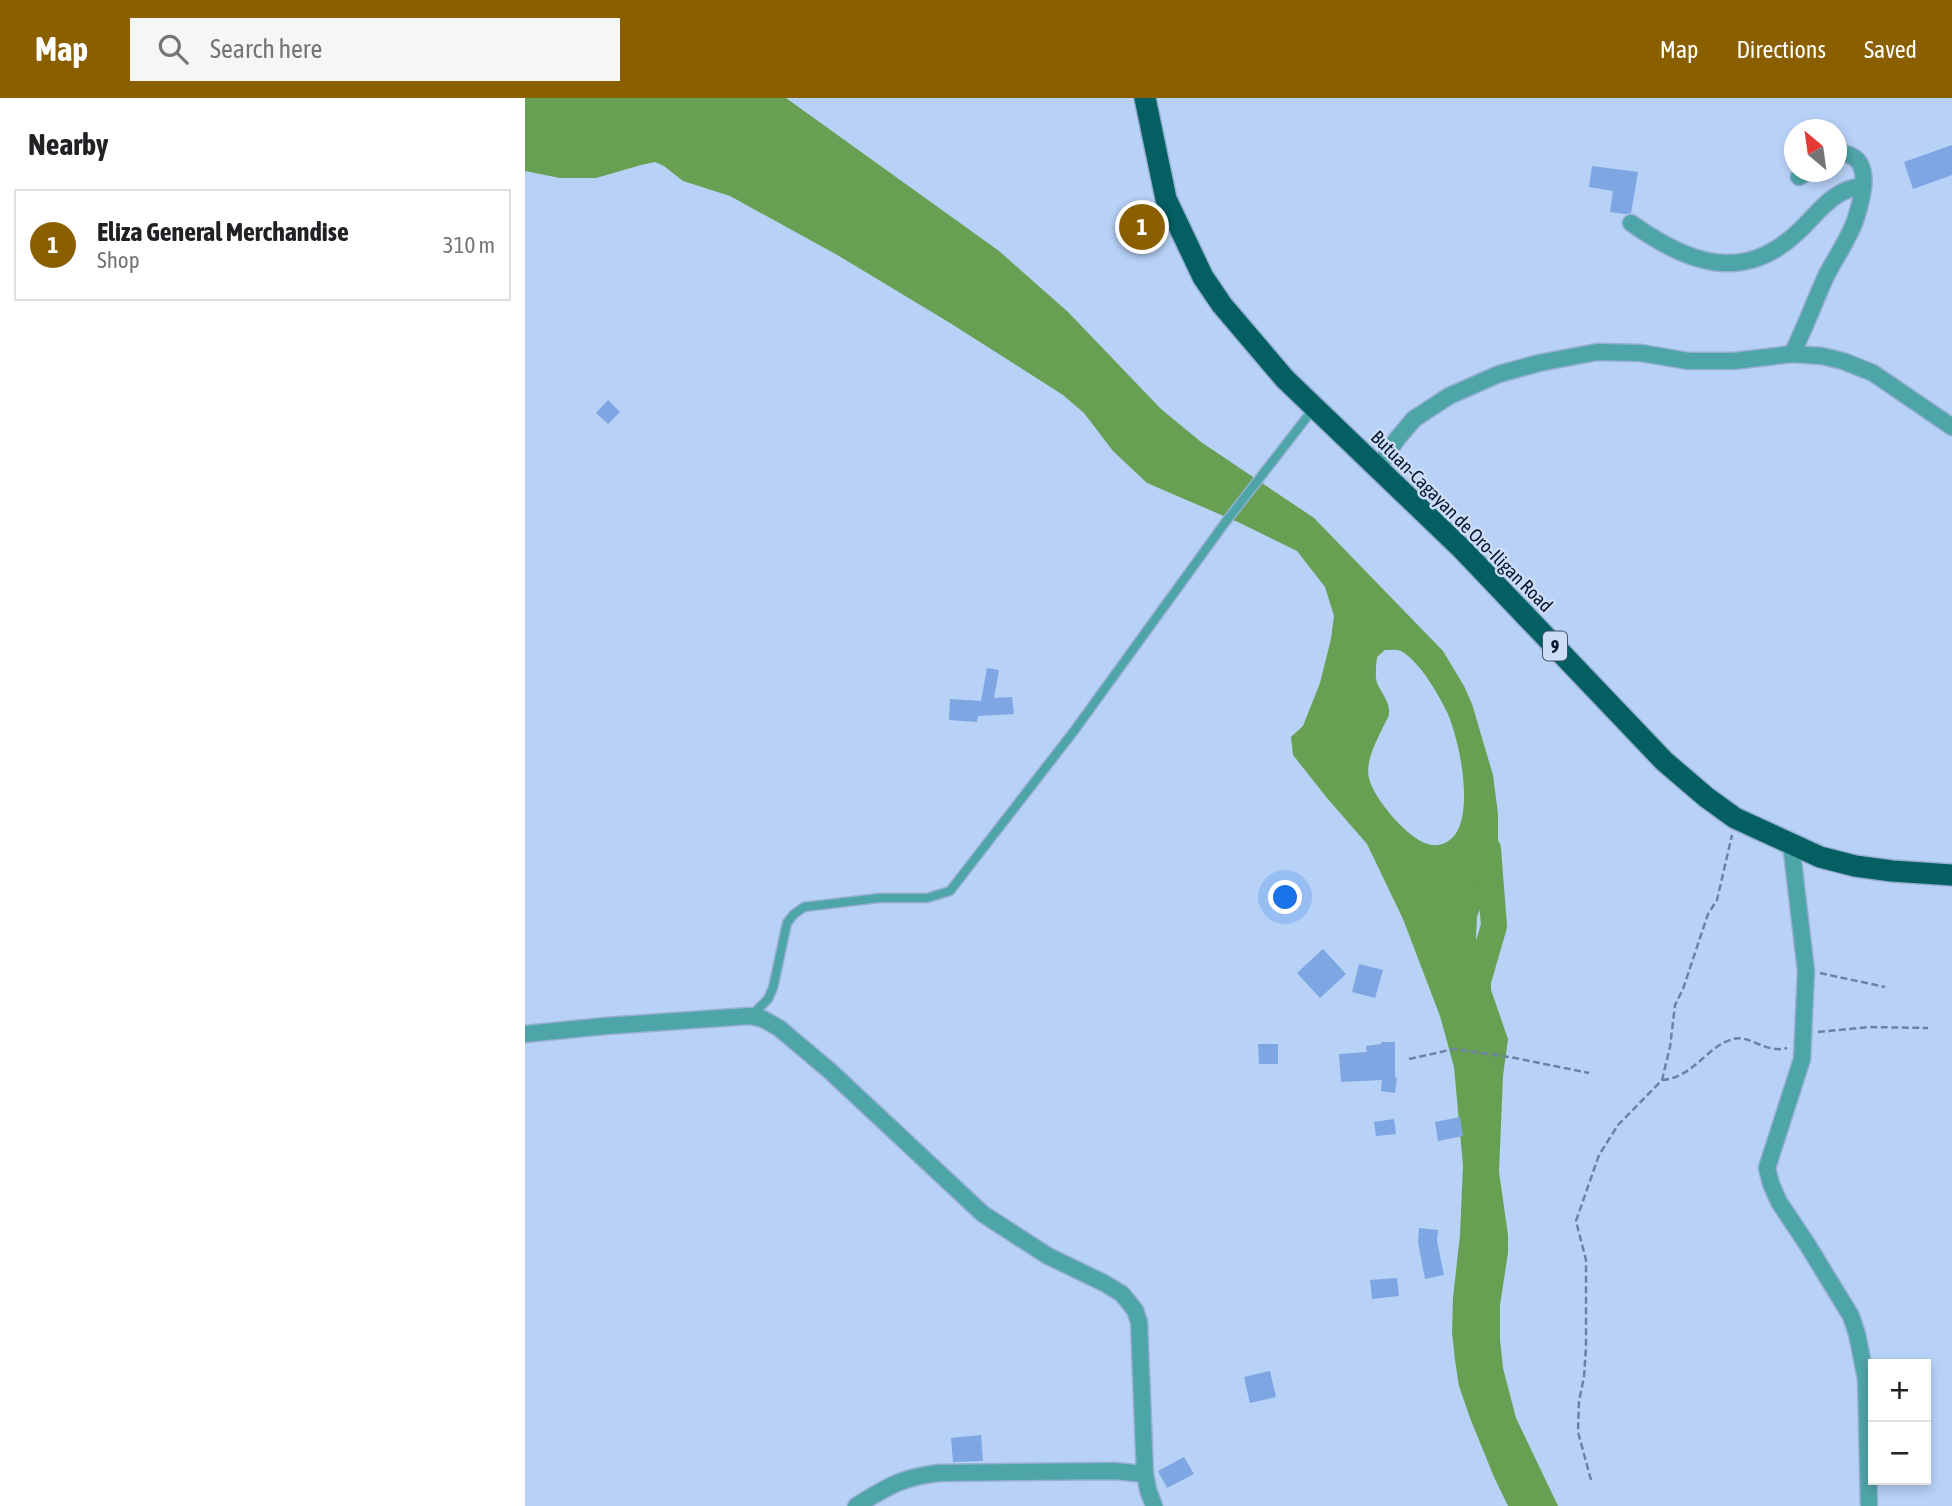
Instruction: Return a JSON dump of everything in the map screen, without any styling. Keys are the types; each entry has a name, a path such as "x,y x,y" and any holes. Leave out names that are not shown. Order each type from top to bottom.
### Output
{"highway":[{"name":"Butuan-Cagayan de Oro-Iligan Road","path":"1145,98 1166,199 1203,277 1222,305 1285,379 1462,549 1664,761 1735,818 1820,857 1855,866 1926,875 1952,875"}],"street":[{"path":"1792,354 1854,222 1863,186 1863,172 1856,158 1847,154"},
{"path":"1631,223 1674,249 1726,265 1737,264 1781,247 1801,230 1823,205 1846,190 1863,186"},
{"path":"1377,469 1414,419 1448,396 1499,374 1559,358 1597,352 1641,353 1688,361 1734,361 1792,354 1822,356 1873,373 1952,427"},
{"path":"1791,844 1806,971 1802,1059 1767,1168 1779,1202 1851,1316 1857,1334 1866,1379 1869,1506"},
{"path":"525,1034 750,1017 763,1019 779,1028 830,1071 983,1214 1048,1256 1104,1283 1122,1294 1131,1304 1139,1322 1146,1474 1154,1506"},
{"path":"856,1506 891,1484 917,1475 1114,1471 1146,1474"}],"lane":[{"path":"750,1017 768,999 773,989 786,923 804,907 879,898 927,898 950,891 1074,731 1224,524 1314,408"}],"path":[{"path":"1591,1480 1578,1432 1586,1348 1586,1260 1576,1221 1599,1155 1618,1125 1662,1080 1671,1047 1675,1005 1709,914 1717,900 1735,818"},
{"path":"1806,971 1885,988"},
{"path":"1662,1080 1675,1079 1734,1038 1747,1040 1764,1048 1781,1050 1791,1047 1803,1034 1869,1027 1928,1028"},
{"path":"1409,1059 1454,1049 1589,1073"}],"shaded area":[{"path":"525,98 786,98 999,251 1068,312 1161,409 1201,442 1314,518 1443,651 1472,704 1493,775 1498,814 1498,858 1494,878 1477,916 1476,937 1479,955 1508,1039 1503,1076 1499,1172 1508,1235 1500,1305 1503,1368 1516,1418 1558,1506 1508,1506 1470,1418 1459,1386 1452,1332 1463,1165 1454,1067 1440,1016 1403,919 1367,844 1293,755 1291,737 1303,726 1320,683 1331,639 1334,616 1325,587 1297,551 1147,483 1113,451 1084,413 1063,395 839,256 730,196 683,181 655,162 596,178 560,178 525,171","holes":["1385,650 1401,651 1421,669 1446,710 1456,738 1463,776 1463,812 1459,827 1452,838 1441,844 1431,845 1420,841 1402,826 1377,796 1369,778 1372,752 1389,715 1376,674 1377,657"]}],"building":[{"path":"1952,145 1952,175 1913,189 1904,162"},
{"path":"1592,166 1638,172 1631,213 1610,212 1613,191 1589,187"},
{"path":"608,400 620,412 608,424 596,413"},
{"path":"987,668 999,670 994,698 1012,697 1014,714 978,716 977,722 949,720 950,699 981,701"},
{"path":"1323,949 1346,974 1320,998 1297,973"},
{"path":"1359,964 1383,970 1375,998 1352,992"},
{"path":"1395,1042 1395,1093 1381,1091 1382,1080 1341,1082 1339,1054 1367,1052 1366,1046"},
{"path":"1258,1044 1278,1044 1278,1064 1259,1064"},
{"path":"1460,1117 1463,1136 1438,1141 1435,1122"},
{"path":"1394,1119 1396,1134 1376,1136 1374,1122"},
{"path":"1419,1228 1438,1230 1437,1241 1444,1275 1425,1279 1418,1242"},
{"path":"1397,1278 1399,1296 1372,1299 1370,1280"},
{"path":"1270,1371 1276,1397 1250,1403 1244,1377"},
{"path":"981,1435 983,1461 953,1462 951,1438"},
{"path":"1184,1457 1194,1474 1167,1488 1158,1471"}],"waterway":[{"path":"1478,1001 1478,981 1494,926 1488,849"}],"place":[{"name":"Eliza General Merchandise","path":"1142,227"}]}
